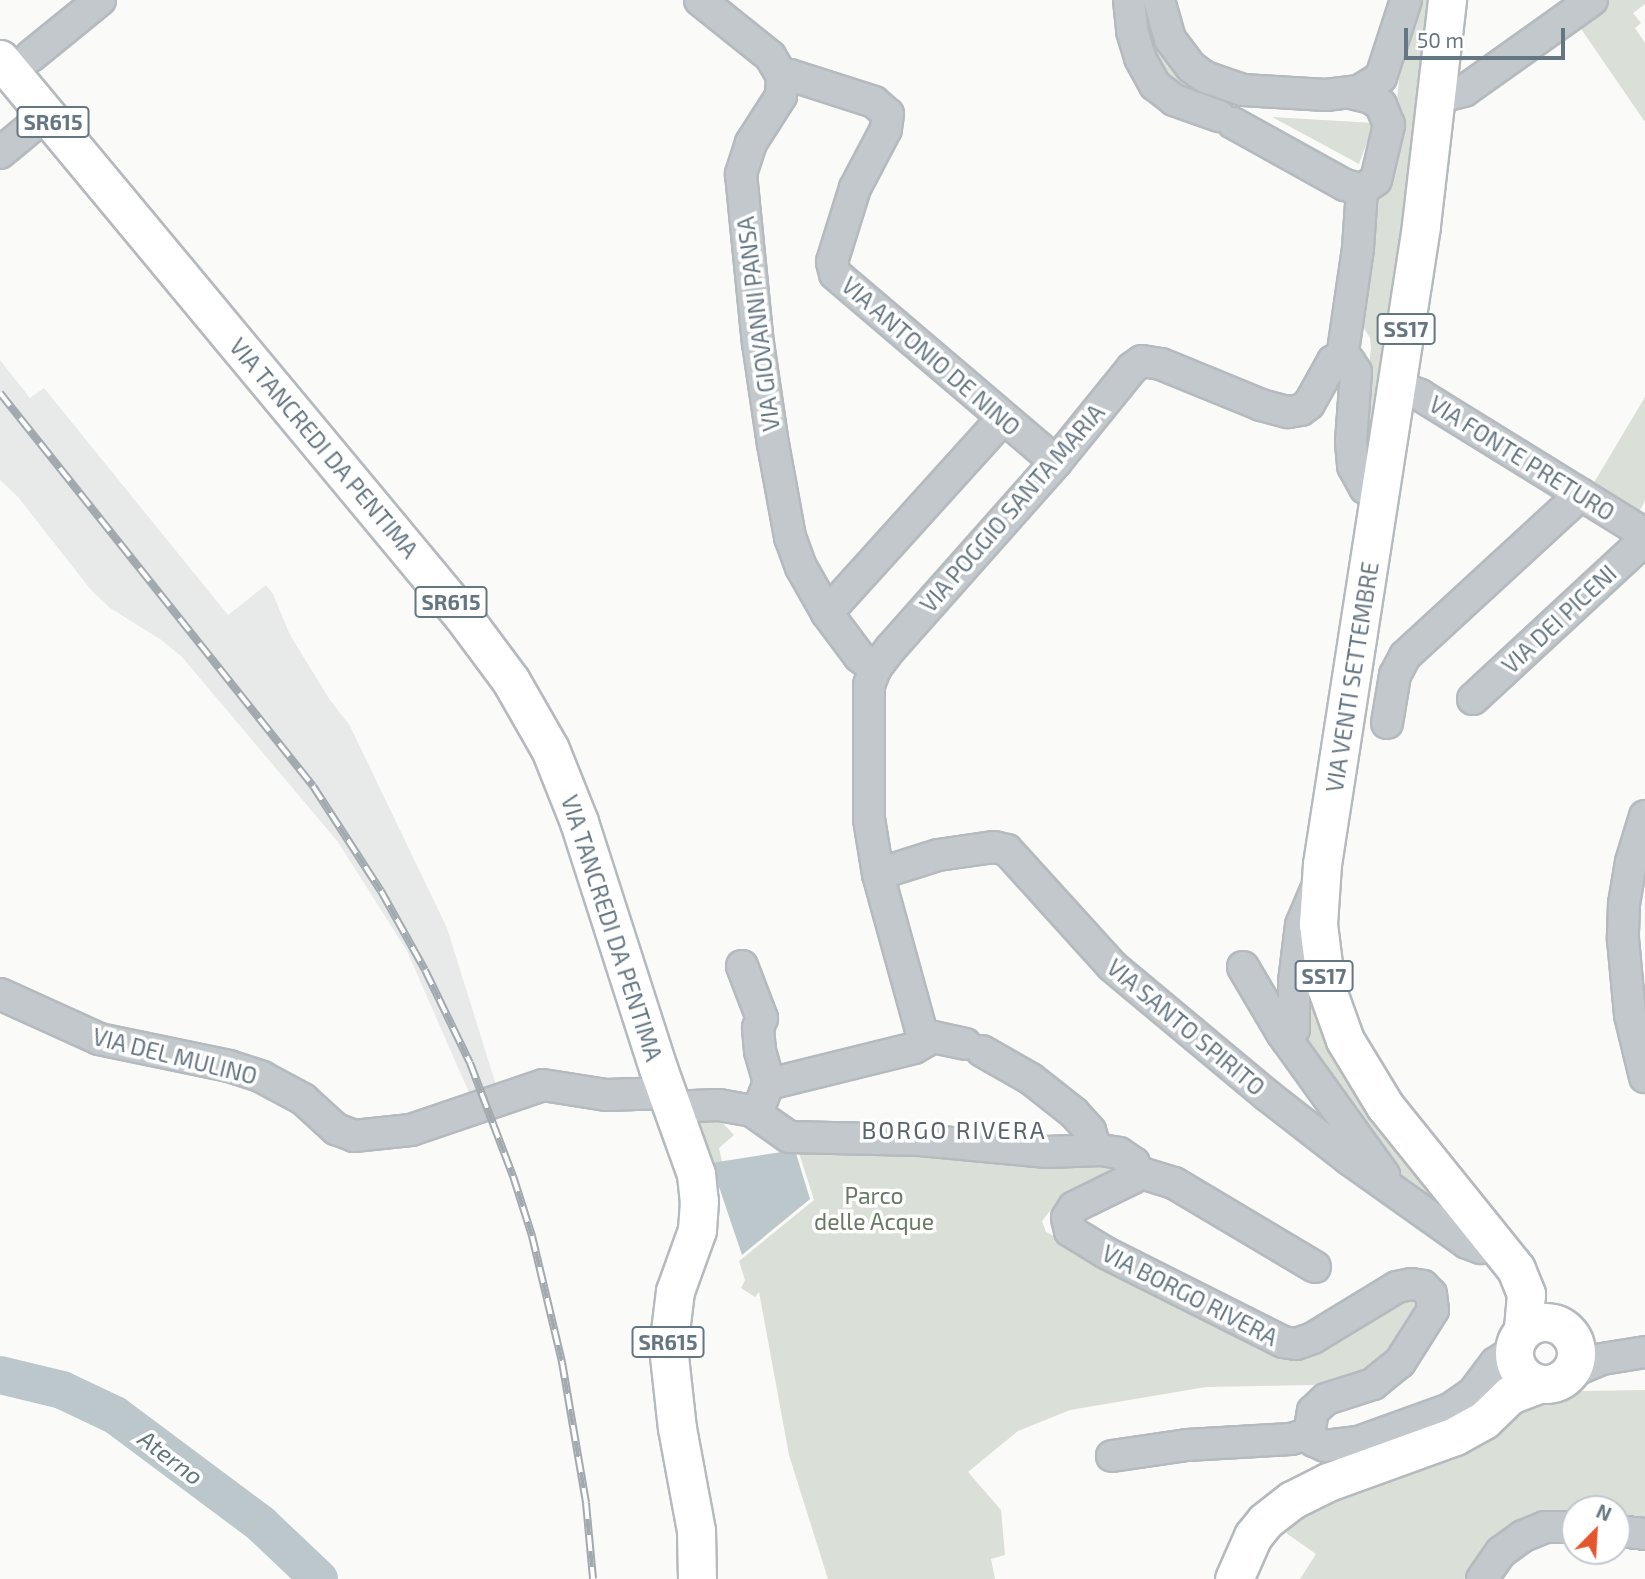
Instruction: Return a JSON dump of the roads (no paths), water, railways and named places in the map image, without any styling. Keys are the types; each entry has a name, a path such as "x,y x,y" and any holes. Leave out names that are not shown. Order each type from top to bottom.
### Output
{"main road":[{"name":"VIA VENTI SETTEMBRE","path":"1447,0 1397,386 1319,890 1321,958 1329,1001 1345,1040 1391,1114 1516,1269 1547,1347"},
{"name":"SR615","path":"14,67 47,114"},
{"name":"VIA TANCREDI DA PENTIMA","path":"47,114 462,615 527,706 559,768 679,1105"},
{"name":"SR615","path":"679,1105 694,1165 699,1201 695,1238 673,1299 668,1347 677,1428 696,1531 697,1579"},
{"path":"1234,1579 1253,1536 1282,1507 1328,1482 1455,1436 1484,1420 1515,1392 1547,1347"}],"street":[{"path":"14,67 100,0"},
{"path":"700,0 770,56 782,76"},
{"path":"1129,0 1132,31 1140,58 1155,85 1174,100 1226,120 1345,185 1362,190"},
{"path":"1160,0 1165,26 1179,52 1205,77 1236,89 1351,93 1376,101 1388,116 1389,133 1376,180 1362,190"},
{"path":"1351,93 1371,85 1385,72 1406,0"},
{"path":"1436,98 1464,91 1592,0"},
{"name":"VIA ANTONIO DE NINO","path":"782,76 790,75 874,102 887,110 887,126 855,188 833,258 833,270 1056,462"},
{"name":"VIA GIOVANNI PANSA","path":"782,76 781,96 751,143 741,174 758,343 782,500 795,553 827,613 859,656 875,669"},
{"path":"1226,120 1217,100 1236,89"},
{"path":"0,153 47,114"},
{"path":"1362,190 1358,248 1342,358 1351,363 1356,372 1351,427 1353,466 1365,488 1380,494"},
{"name":"VIA POGGIO SANTA MARIA","path":"924,1041 878,874 867,804 867,700 875,669 1056,462 1138,362 1161,364 1261,405 1288,412 1309,404 1333,361 1342,358"},
{"name":"VIA FONTE PRETURO","path":"1397,386 1420,395 1645,534"},
{"path":"827,613 1003,418"},
{"path":"1387,723 1395,675 1405,656 1581,495"},
{"name":"VIA DEI PICENI","path":"1473,699 1645,540"},
{"path":"1645,816 1631,862 1624,904 1623,939 1630,1014 1645,1077"},
{"name":"VIA SANTO SPIRITO","path":"878,874 938,855 995,847 1007,850 1100,955 1149,1000 1349,1159 1473,1246 1490,1247 1498,1244"},
{"path":"1287,1040 1294,1029 1294,982 1301,925 1309,901 1319,890"},
{"path":"742,966 762,1018 760,1051 769,1084"},
{"path":"1243,967 1287,1040 1379,1166 1386,1184"},
{"name":"VIA DEL MULINO","path":"0,995 99,1039 229,1066 262,1077 303,1099 336,1129 354,1136 411,1130 543,1085 679,1105 711,1104 749,1118"},
{"path":"1096,1150 1090,1131 1074,1113 1031,1079 973,1048 942,1037 924,1041 914,1048 769,1084 749,1118 794,1137 966,1142 1066,1153 1108,1150 1125,1156 1134,1163 1136,1171 1174,1184 1315,1267"},
{"name":"VIA BORGO RIVERA","path":"1136,1171 1130,1181 1094,1195 1074,1207 1067,1221 1070,1231 1106,1254 1276,1340 1290,1344 1303,1342 1404,1284 1417,1284 1431,1294 1434,1305 1430,1318 1400,1362 1373,1384 1322,1401 1310,1416 1309,1434"},
{"path":"1112,1456 1187,1445 1291,1438 1309,1434 1325,1446 1349,1445 1437,1414 1466,1400 1496,1363 1547,1347 1645,1352"},
{"path":"1482,1579 1501,1552 1523,1536 1545,1527 1561,1527"}],"waterway":[{"name":"Aterno","path":"0,1375 62,1390 115,1415 261,1524 319,1579"}],"railway":[{"path":"0,393 313,786 381,891 425,970 470,1063 513,1176 532,1236 562,1362 586,1503 593,1579"}],"district":[{"name":"BORGO RIVERA","path":"954,1130"}],"park label":[{"name":"Parco delle Acque","path":"874,1208"}]}
